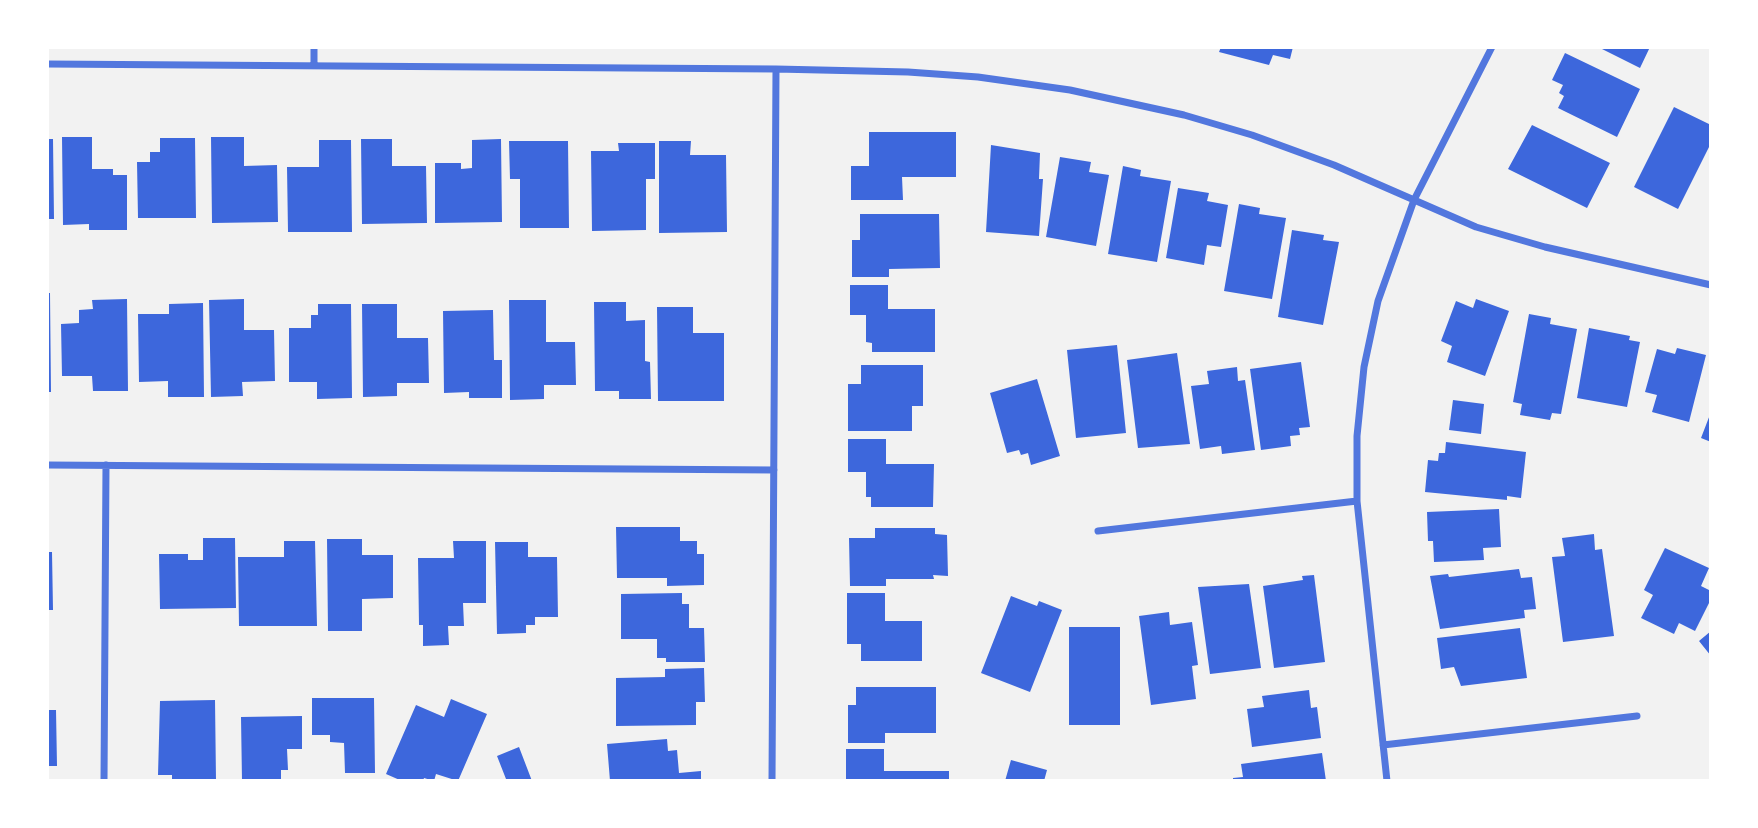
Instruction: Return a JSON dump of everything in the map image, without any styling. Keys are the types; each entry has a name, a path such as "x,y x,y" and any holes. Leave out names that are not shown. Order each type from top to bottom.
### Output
{"street":[{"path":"314,47 314,66"},
{"path":"1387,781 1357,501 1357,436 1364,367 1378,301 1414,200 1493,47"},
{"path":"47,64 776,69 908,72 978,77 1070,90 1184,115 1252,135 1334,165 1476,227 1545,247 1711,285"},
{"path":"772,781 776,69"},
{"path":"47,465 774,470"},
{"path":"104,781 106,466"},
{"path":"1098,531 1357,501"},
{"path":"1383,745 1637,716"}],"building":[{"path":"1221,47 1293,47 1290,59 1273,55 1269,65 1219,52"},
{"path":"1598,47 1650,47 1640,68"},
{"path":"1565,53 1640,89 1617,137 1558,108 1564,96 1559,93 1563,85 1552,80"},
{"path":"1674,107 1711,125 1711,143 1678,209 1634,187"},
{"path":"1532,125 1610,163 1587,208 1508,169"},
{"path":"869,132 956,132 956,177 902,177 903,200 851,200 851,166 869,166"},
{"path":"62,137 92,137 92,169 113,169 113,175 127,175 127,230 89,230 89,224 63,225"},
{"path":"211,137 244,137 244,166 277,165 278,222 212,223"},
{"path":"160,138 195,138 196,218 138,218 137,162 150,162 150,152 160,152"},
{"path":"47,139 53,139 54,219 47,219"},
{"path":"361,139 392,139 392,166 426,166 427,223 362,224"},
{"path":"501,139 502,222 435,223 435,163 461,163 461,169 472,168 472,140"},
{"path":"319,140 351,140 352,232 288,232 287,167 319,167"},
{"path":"509,141 568,141 569,228 520,228 520,179 510,179"},
{"path":"659,141 691,141 690,155 726,155 727,232 659,233"},
{"path":"618,143 655,143 655,179 646,179 646,230 592,231 591,151 619,151"},
{"path":"991,145 1040,153 1039,179 1043,179 1039,236 986,232"},
{"path":"1060,157 1091,162 1089,172 1109,175 1096,246 1046,237"},
{"path":"1123,166 1141,170 1140,176 1171,181 1157,262 1108,254"},
{"path":"1178,188 1209,193 1207,201 1228,205 1221,247 1207,245 1204,265 1166,258"},
{"path":"1239,204 1260,208 1259,214 1286,218 1272,299 1224,291"},
{"path":"860,214 939,214 940,268 889,269 889,277 852,277 852,240 860,240"},
{"path":"1292,230 1324,235 1323,240 1339,242 1323,325 1278,317"},
{"path":"850,285 888,285 888,309 935,309 935,352 872,352 872,343 866,342 866,315 850,315"},
{"path":"47,293 50,293 51,392 47,392"},
{"path":"127,299 128,391 93,391 92,376 62,376 61,324 79,323 79,310 93,309 92,300"},
{"path":"244,299 244,330 274,330 275,381 242,382 243,396 211,397 209,300"},
{"path":"1476,299 1509,311 1485,376 1447,362 1452,346 1441,341 1456,301 1473,308"},
{"path":"509,300 546,300 546,342 575,342 576,385 544,385 544,399 510,400"},
{"path":"594,302 626,302 626,321 645,320 645,361 650,362 651,399 619,399 619,391 595,391"},
{"path":"203,303 204,397 168,397 168,381 139,382 138,314 169,314 169,304"},
{"path":"318,304 351,304 352,398 317,399 317,382 289,382 289,328 311,328 311,315 318,315"},
{"path":"362,304 397,304 397,338 428,338 429,383 397,383 397,396 363,397"},
{"path":"657,307 693,307 693,333 724,333 724,401 658,401"},
{"path":"493,310 494,360 502,360 502,398 469,398 469,392 444,393 443,311"},
{"path":"1529,314 1551,318 1550,324 1577,329 1561,414 1552,413 1550,420 1520,415 1522,404 1513,402"},
{"path":"1589,328 1630,336 1629,340 1640,342 1627,407 1577,398"},
{"path":"1117,345 1126,433 1076,438 1067,350"},
{"path":"1677,348 1706,355 1689,422 1652,412 1657,395 1645,392 1657,349 1675,354"},
{"path":"1177,353 1190,444 1138,448 1127,360"},
{"path":"1301,362 1310,427 1299,428 1300,435 1290,436 1291,446 1261,450 1250,369"},
{"path":"861,365 923,365 923,406 912,406 912,431 848,431 848,384 861,384"},
{"path":"1237,367 1238,381 1245,380 1255,450 1222,454 1221,446 1200,449 1191,386 1209,384 1207,371"},
{"path":"1037,379 1060,456 1031,465 1028,453 1021,455 1019,450 1007,453 990,393"},
{"path":"1453,400 1484,404 1481,434 1449,430"},
{"path":"1711,412 1711,442 1701,438"},
{"path":"848,439 886,439 886,464 934,464 933,507 871,507 871,497 866,497 866,472 848,472"},
{"path":"1446,442 1526,452 1521,498 1507,496 1507,500 1425,492 1428,460 1438,461 1439,453 1445,453"},
{"path":"1499,509 1501,547 1483,548 1484,560 1434,562 1433,541 1428,541 1427,512"},
{"path":"616,527 680,527 680,541 697,541 697,554 704,554 704,585 667,586 667,578 617,578"},
{"path":"875,528 935,528 935,534 947,535 948,576 933,575 934,579 886,579 886,586 850,586 849,538 875,538"},
{"path":"1594,534 1595,550 1602,549 1614,636 1563,642 1552,557 1565,556 1562,538"},
{"path":"203,538 235,538 236,608 160,609 159,554 188,554 188,560 203,560"},
{"path":"327,539 362,539 362,555 393,555 393,598 362,599 362,631 328,631"},
{"path":"284,541 315,541 317,626 239,626 238,557 284,557"},
{"path":"453,541 486,541 486,603 463,603 464,626 448,626 449,645 423,646 423,625 419,625 418,558 454,558"},
{"path":"495,542 528,542 528,557 557,557 558,617 535,617 535,625 526,625 526,633 497,634"},
{"path":"1665,548 1709,568 1701,586 1711,591 1711,599 1695,631 1679,623 1674,634 1641,618 1653,595 1644,590"},
{"path":"47,552 52,552 53,610 47,610"},
{"path":"1519,569 1521,578 1532,577 1536,609 1524,610 1525,618 1440,629 1430,576 1448,574 1449,577"},
{"path":"1314,575 1325,662 1274,668 1263,586 1303,580 1302,576"},
{"path":"1249,584 1261,668 1210,674 1198,587"},
{"path":"682,593 682,604 689,604 689,628 704,628 705,662 666,662 666,658 657,658 657,639 621,639 621,594"},
{"path":"847,593 885,593 885,621 922,621 922,661 861,661 861,644 847,644"},
{"path":"1011,596 1037,606 1039,601 1062,610 1030,692 981,673"},
{"path":"1169,612 1170,625 1192,622 1198,665 1192,666 1196,699 1151,705 1139,616"},
{"path":"1069,627 1120,627 1120,725 1069,725"},
{"path":"1520,628 1527,678 1461,686 1454,667 1441,669 1437,638"},
{"path":"1711,631 1711,656 1699,641"},
{"path":"704,668 705,702 696,702 696,725 616,726 616,678 665,677 665,669"},
{"path":"856,687 936,687 936,733 885,733 885,743 848,743 848,705 856,705"},
{"path":"1309,690 1311,708 1317,707 1321,738 1252,747 1247,709 1264,707 1262,696"},
{"path":"312,698 374,698 375,773 345,773 344,743 330,742 330,735 312,735"},
{"path":"451,699 487,714 458,781 436,774 434,781 424,778 423,781 402,781 386,774 416,705 444,717"},
{"path":"215,700 216,781 172,781 172,775 158,775 160,701"},
{"path":"47,710 56,710 57,766 47,766"},
{"path":"302,716 302,749 287,749 288,770 281,770 281,781 242,781 241,717"},
{"path":"667,739 668,751 677,750 679,773 701,771 701,781 610,781 607,744"},
{"path":"519,747 532,781 501,781 506,779 497,756"},
{"path":"846,749 884,749 884,771 949,771 949,781 846,781"},
{"path":"1322,753 1326,781 1233,781 1233,778 1243,777 1241,764"},
{"path":"1011,760 1047,770 1044,781 1005,781"}]}
